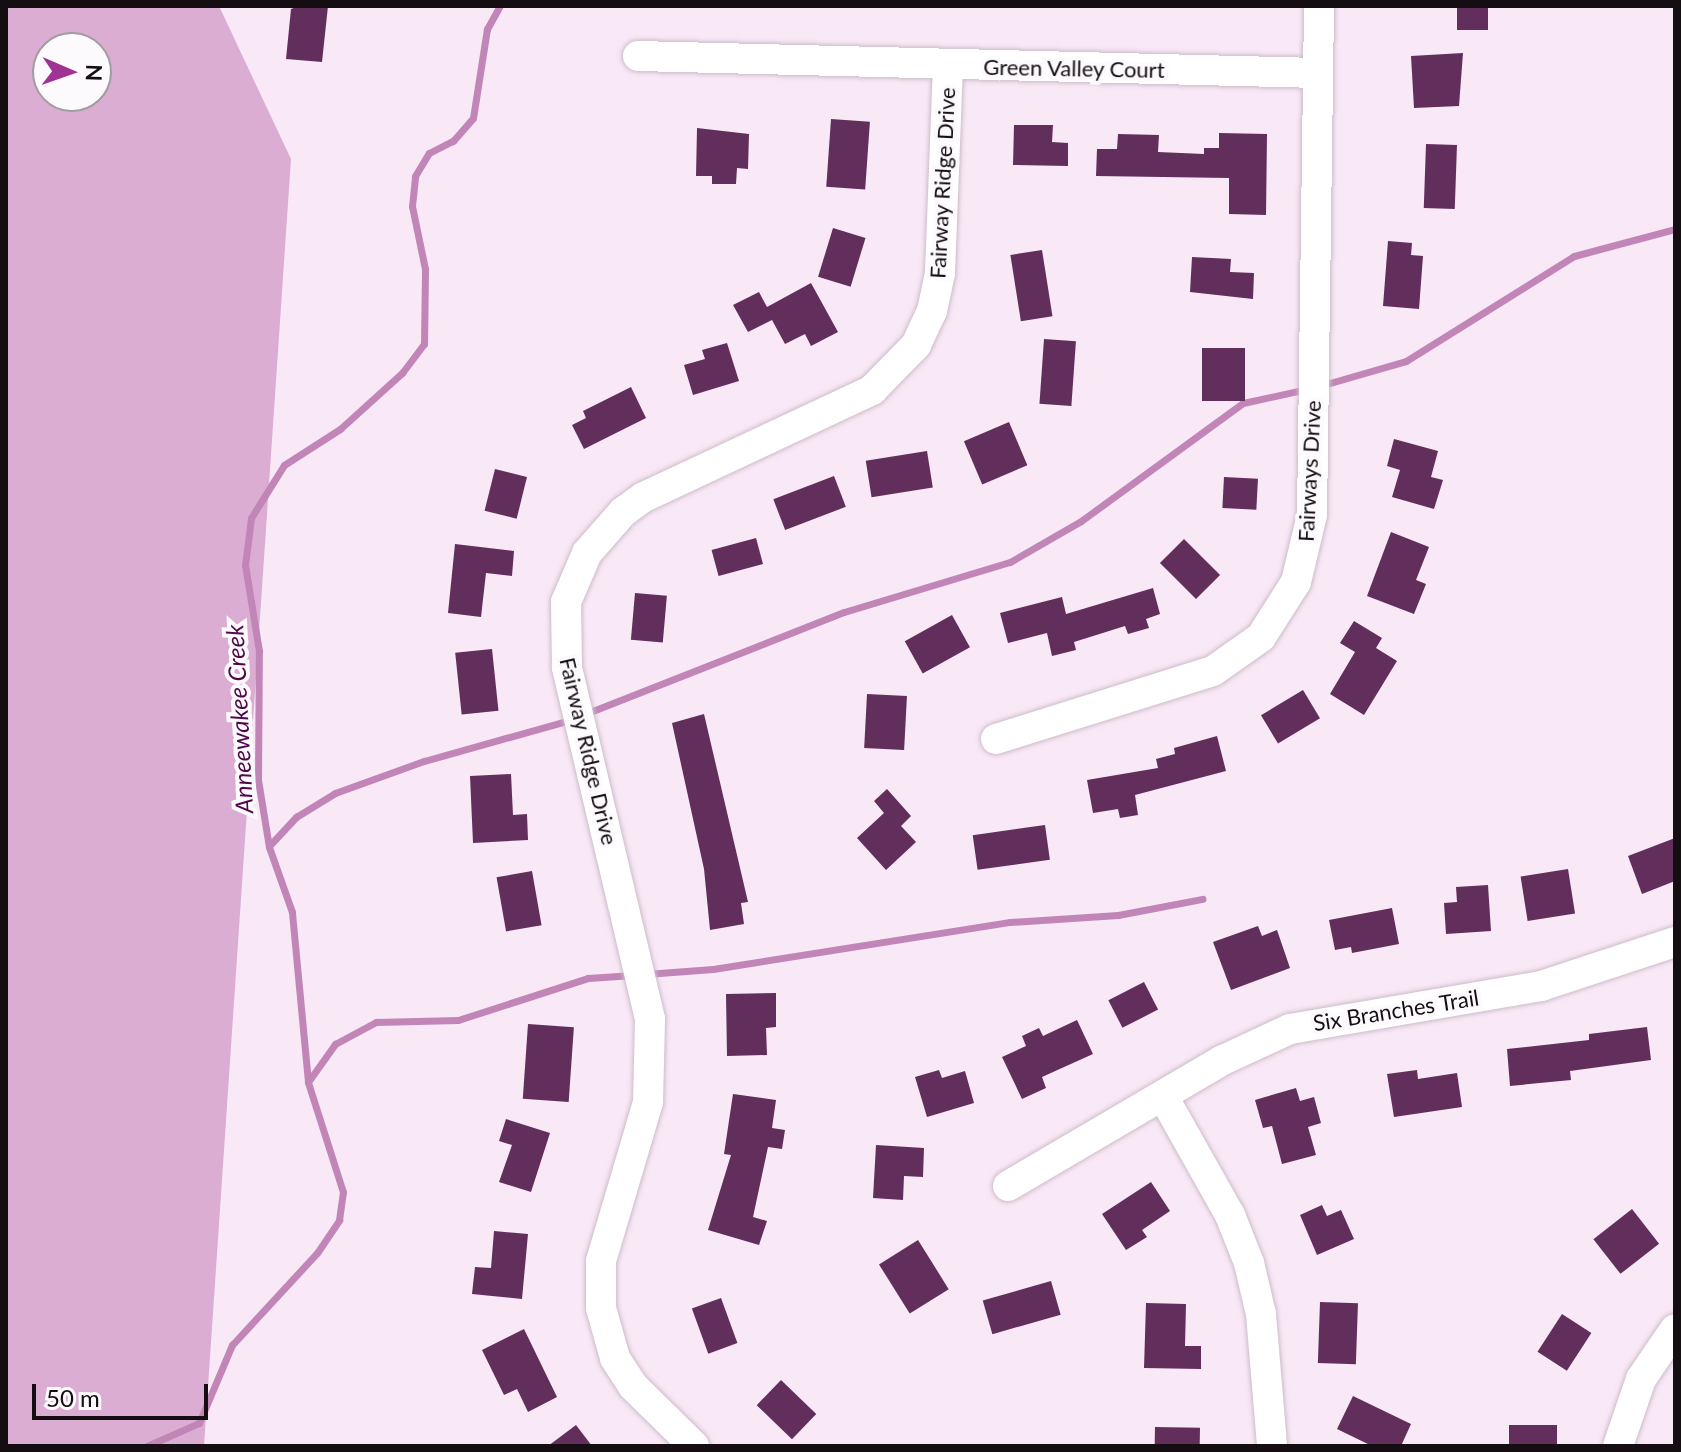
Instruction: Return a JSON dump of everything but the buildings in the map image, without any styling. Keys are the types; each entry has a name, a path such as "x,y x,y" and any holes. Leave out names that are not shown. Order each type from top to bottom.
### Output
{"street":[{"name":"Fairways Drive","path":"996,739 1213,671 1261,637 1296,582 1312,515 1319,6"},
{"name":"Green Valley Court","path":"638,56 1318,73"},
{"name":"Fairway Ridge Drive","path":"694,1446 633,1386 615,1358 601,1308 601,1261 648,1102 650,1019 647,986 567,667 566,602 587,553 623,512 644,497 872,390 916,345 932,311 940,273 948,65"},
{"name":"Six Branches Trail","path":"1008,1186 1164,1098 1223,1060 1290,1029 1541,986 1675,942"},
{"path":"1164,1098 1230,1215 1249,1263 1261,1314 1272,1446"},
{"path":"1618,1446 1641,1379 1675,1329"}],"shaded area":[{"path":"6,6 219,6 291,159 204,1446 6,1446"}],"waterway":[{"name":"Anneewakee Creek","path":"147,1446 199,1423 232,1345 317,1253 339,1220 343,1192 308,1082 292,912 269,847 258,780 259,651 245,565 251,518 284,465 340,429 402,373 424,344 425,269 412,206 415,176 429,153 453,141 473,118 487,29 500,6"},
{"path":"1323,385 1406,361 1574,256 1675,229"},
{"path":"585,714 844,612 1010,562 1081,521 1243,403 1307,389"},
{"path":"269,846 296,817 335,793 424,761 573,719"},
{"path":"646,974 713,969 1010,922 1118,915 1202,899"},
{"path":"308,1082 335,1044 376,1022 458,1020 588,978 633,975"}]}
